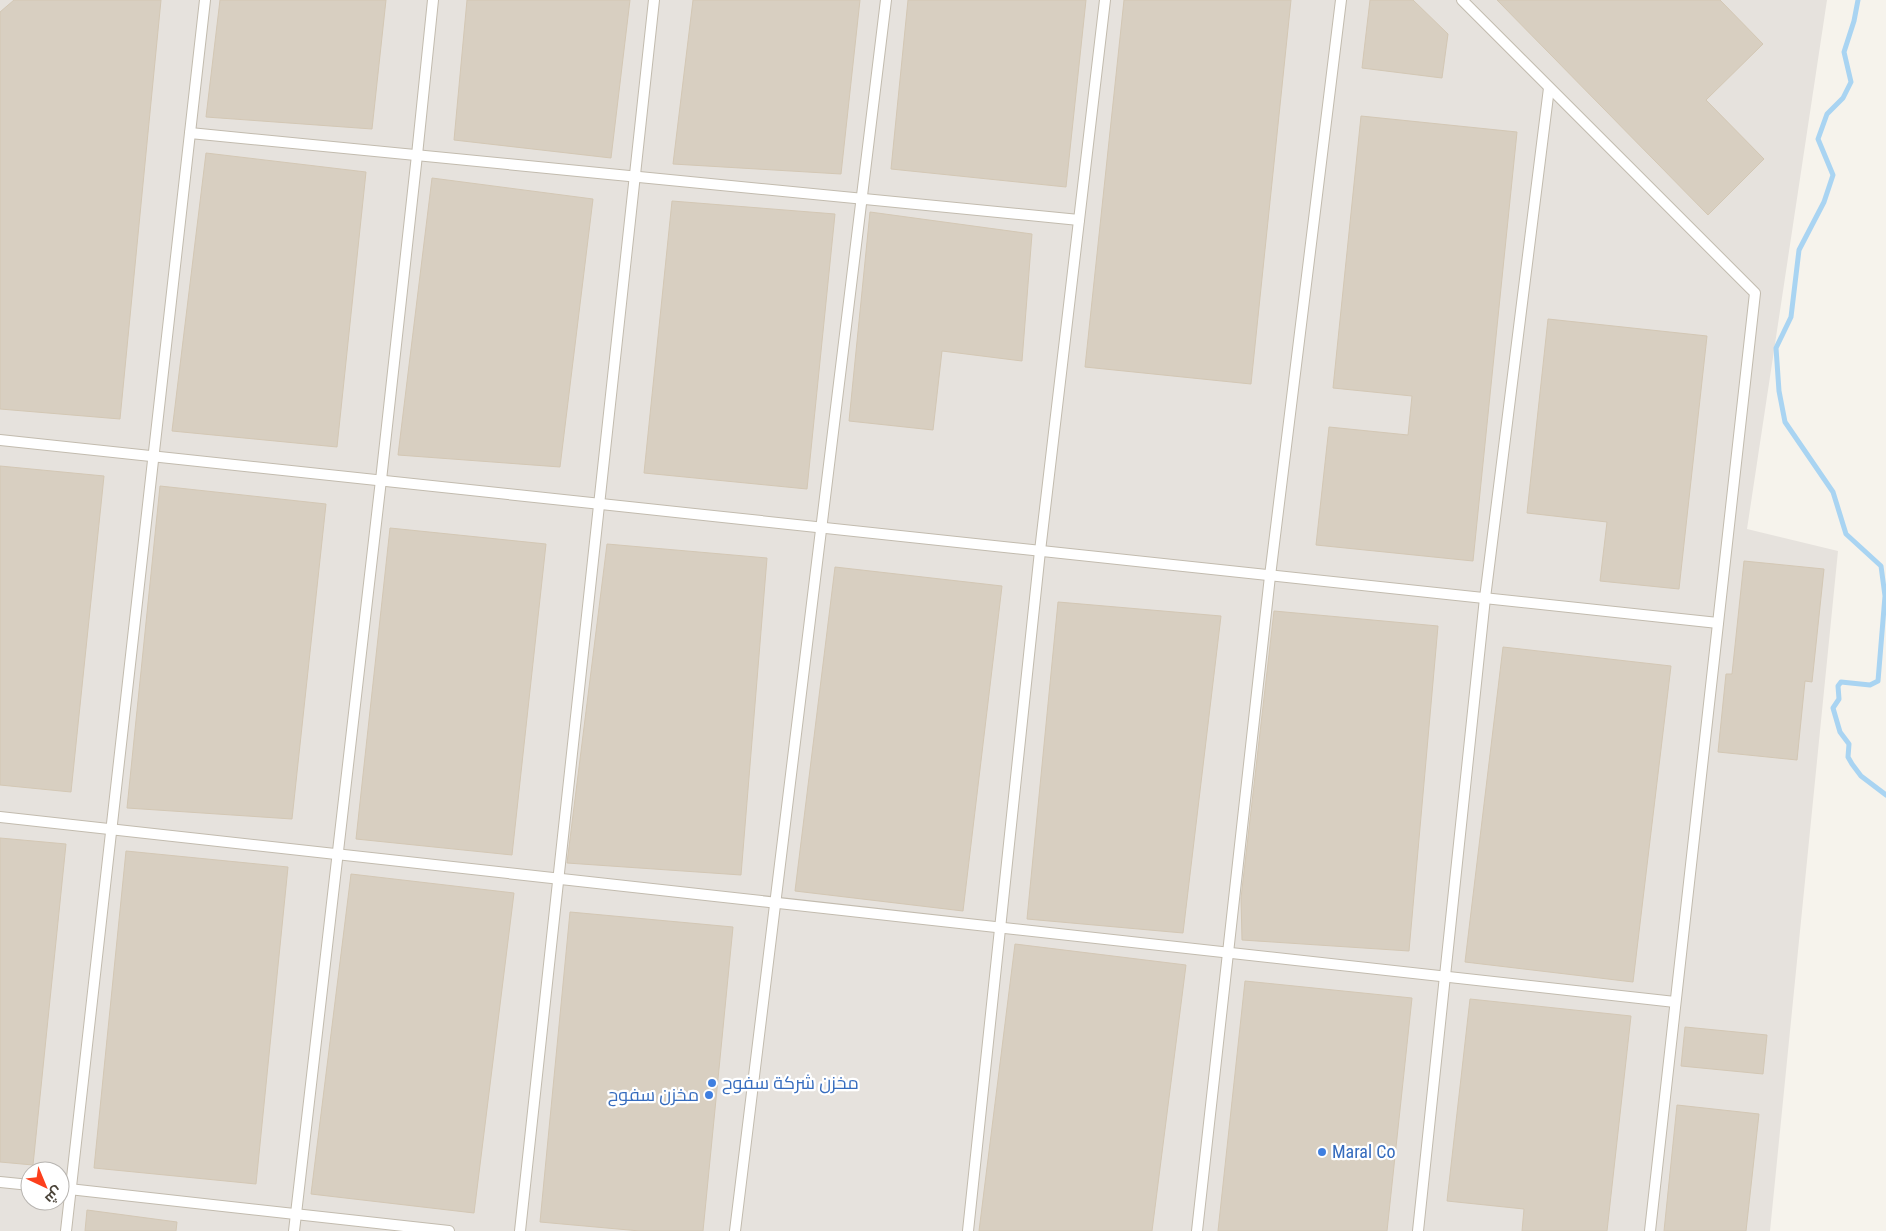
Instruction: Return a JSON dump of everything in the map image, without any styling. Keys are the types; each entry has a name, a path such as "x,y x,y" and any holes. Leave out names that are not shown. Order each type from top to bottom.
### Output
{"lane":[{"path":"69,1161 111,830 204,0"},
{"path":"294,1231 381,480 433,0"},
{"path":"520,1231 654,0"},
{"path":"735,1231 886,0"},
{"path":"968,1231 1040,551 1106,0"},
{"path":"1197,1231 1270,576 1341,0"},
{"path":"1462,0 1754,293 1650,1231"},
{"path":"1418,1231 1485,598 1549,88"},
{"path":"190,133 1079,220"},
{"path":"0,440 1718,623"},
{"path":"0,817 1675,1002"},
{"path":"0,1182 20,1184"},
{"path":"70,1190 450,1231"},
{"path":"66,1211 66,1231"}],"shaded area":[{"path":"0,0 1827,0 1747,529 1838,551 1770,1231 0,1231"}],"building":[{"path":"14,0 161,0 120,419 0,409 0,12"},
{"path":"220,0 386,0 372,129 206,117"},
{"path":"467,0 630,0 611,158 454,140"},
{"path":"693,0 860,0 841,174 673,164"},
{"path":"908,0 1086,0 1066,187 891,169"},
{"path":"1124,0 1291,0 1251,384 1085,367"},
{"path":"1370,0 1413,0 1448,34 1442,78 1362,68"},
{"path":"1497,0 1720,0 1763,44 1706,100 1764,159 1708,215"},
{"path":"1361,116 1517,132 1473,561 1316,545 1329,427 1408,435 1412,396 1333,388"},
{"path":"206,153 366,172 337,447 172,431"},
{"path":"432,178 593,199 560,467 398,455"},
{"path":"672,201 835,214 807,489 644,473"},
{"path":"870,212 1032,234 1022,361 942,351 933,430 849,421"},
{"path":"1548,319 1707,336 1679,589 1600,581 1607,522 1527,513"},
{"path":"0,466 104,476 71,792 0,785"},
{"path":"160,486 326,504 292,819 127,808"},
{"path":"390,528 546,544 512,855 356,839"},
{"path":"607,544 767,558 741,875 567,863"},
{"path":"1744,561 1824,569 1812,682 1805,681 1797,760 1718,752 1726,674 1732,674"},
{"path":"835,567 1002,586 963,911 795,891"},
{"path":"1058,602 1221,616 1183,933 1027,919"},
{"path":"1274,611 1438,626 1409,951 1242,940 1241,898"},
{"path":"1503,647 1671,666 1633,982 1465,962"},
{"path":"0,838 66,844 33,1161 20,1161 20,1164 0,1162"},
{"path":"126,851 288,867 256,1184 94,1168"},
{"path":"351,874 514,893 474,1213 311,1194"},
{"path":"570,912 733,927 703,1231 640,1231 540,1222"},
{"path":"1015,944 1186,965 1152,1231 979,1231"},
{"path":"1245,981 1412,998 1387,1231 1218,1231"},
{"path":"1470,999 1631,1016 1607,1231 1522,1231 1524,1209 1447,1201"},
{"path":"1685,1027 1767,1035 1763,1074 1681,1066"},
{"path":"1677,1105 1759,1114 1746,1231 1664,1231"},
{"path":"87,1210 177,1222 176,1231 85,1231"}],"waterway":[{"path":"1858,0 1854,21 1844,52 1851,82 1843,98 1827,114 1818,139 1833,175 1824,202 1799,250 1791,317 1776,348 1779,391 1785,422 1833,492 1846,534 1881,566 1885,596 1878,681 1870,685 1841,682 1838,686 1839,699 1833,708 1840,732 1849,744 1848,757 1852,764 1861,776 1886,795"}],"place":[{"name":"مخزن شركة سفوح","path":"712,1083"},
{"name":"مخزن سفوح","path":"709,1095"},
{"name":"Maral Co","path":"1322,1152"}]}
